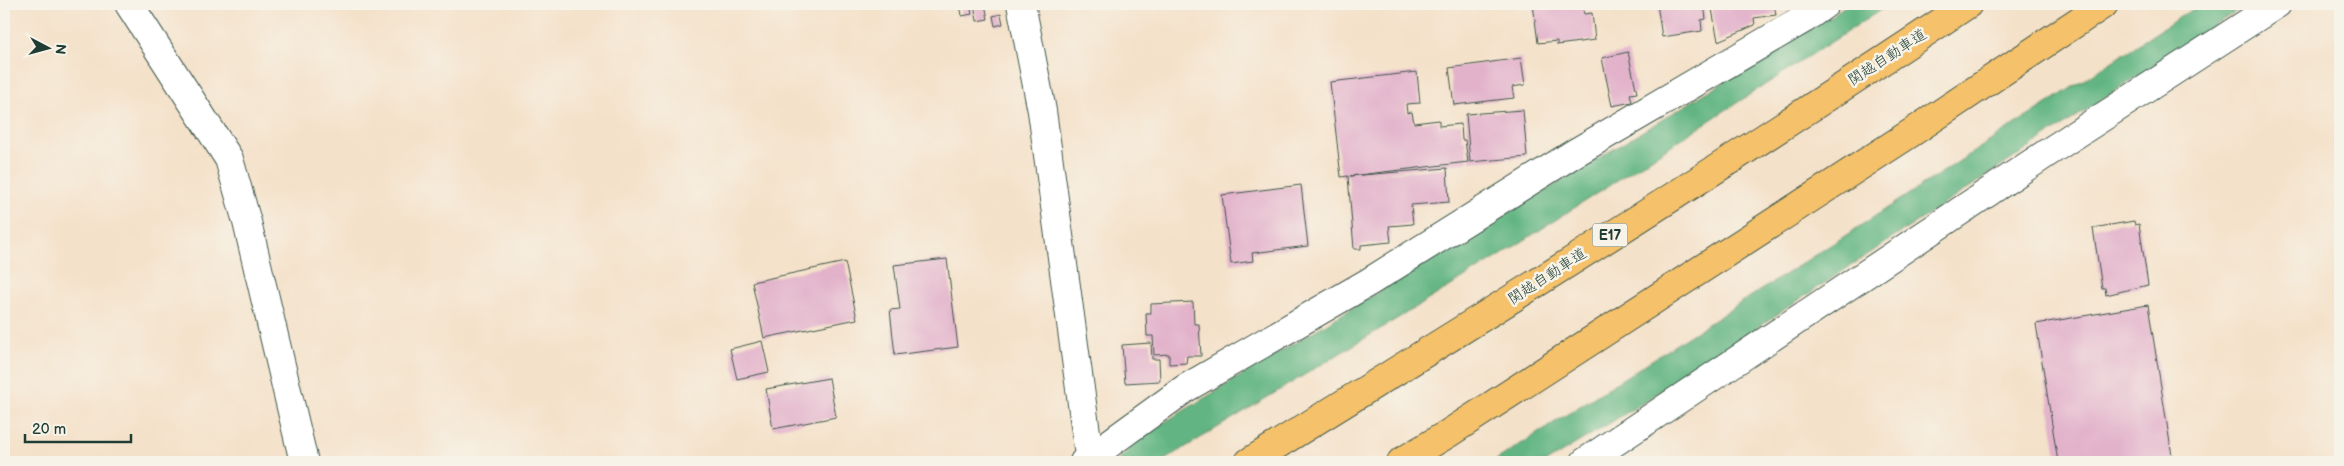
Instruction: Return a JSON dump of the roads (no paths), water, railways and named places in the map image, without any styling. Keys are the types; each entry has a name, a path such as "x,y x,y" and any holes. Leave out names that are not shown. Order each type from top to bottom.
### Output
{"highway":[{"name":"関越自動車道","path":"1249,462 1415,360 1968,4"},
{"path":"1401,462 1457,428 1914,131 2104,4"}],"street":[{"path":"129,4 229,158 247,222 304,462"},
{"path":"1021,4 1042,111 1088,461 1186,388 1368,282 1572,154 1804,19 1825,4"},
{"path":"1584,462 1643,425 2047,153 2277,4"}]}
